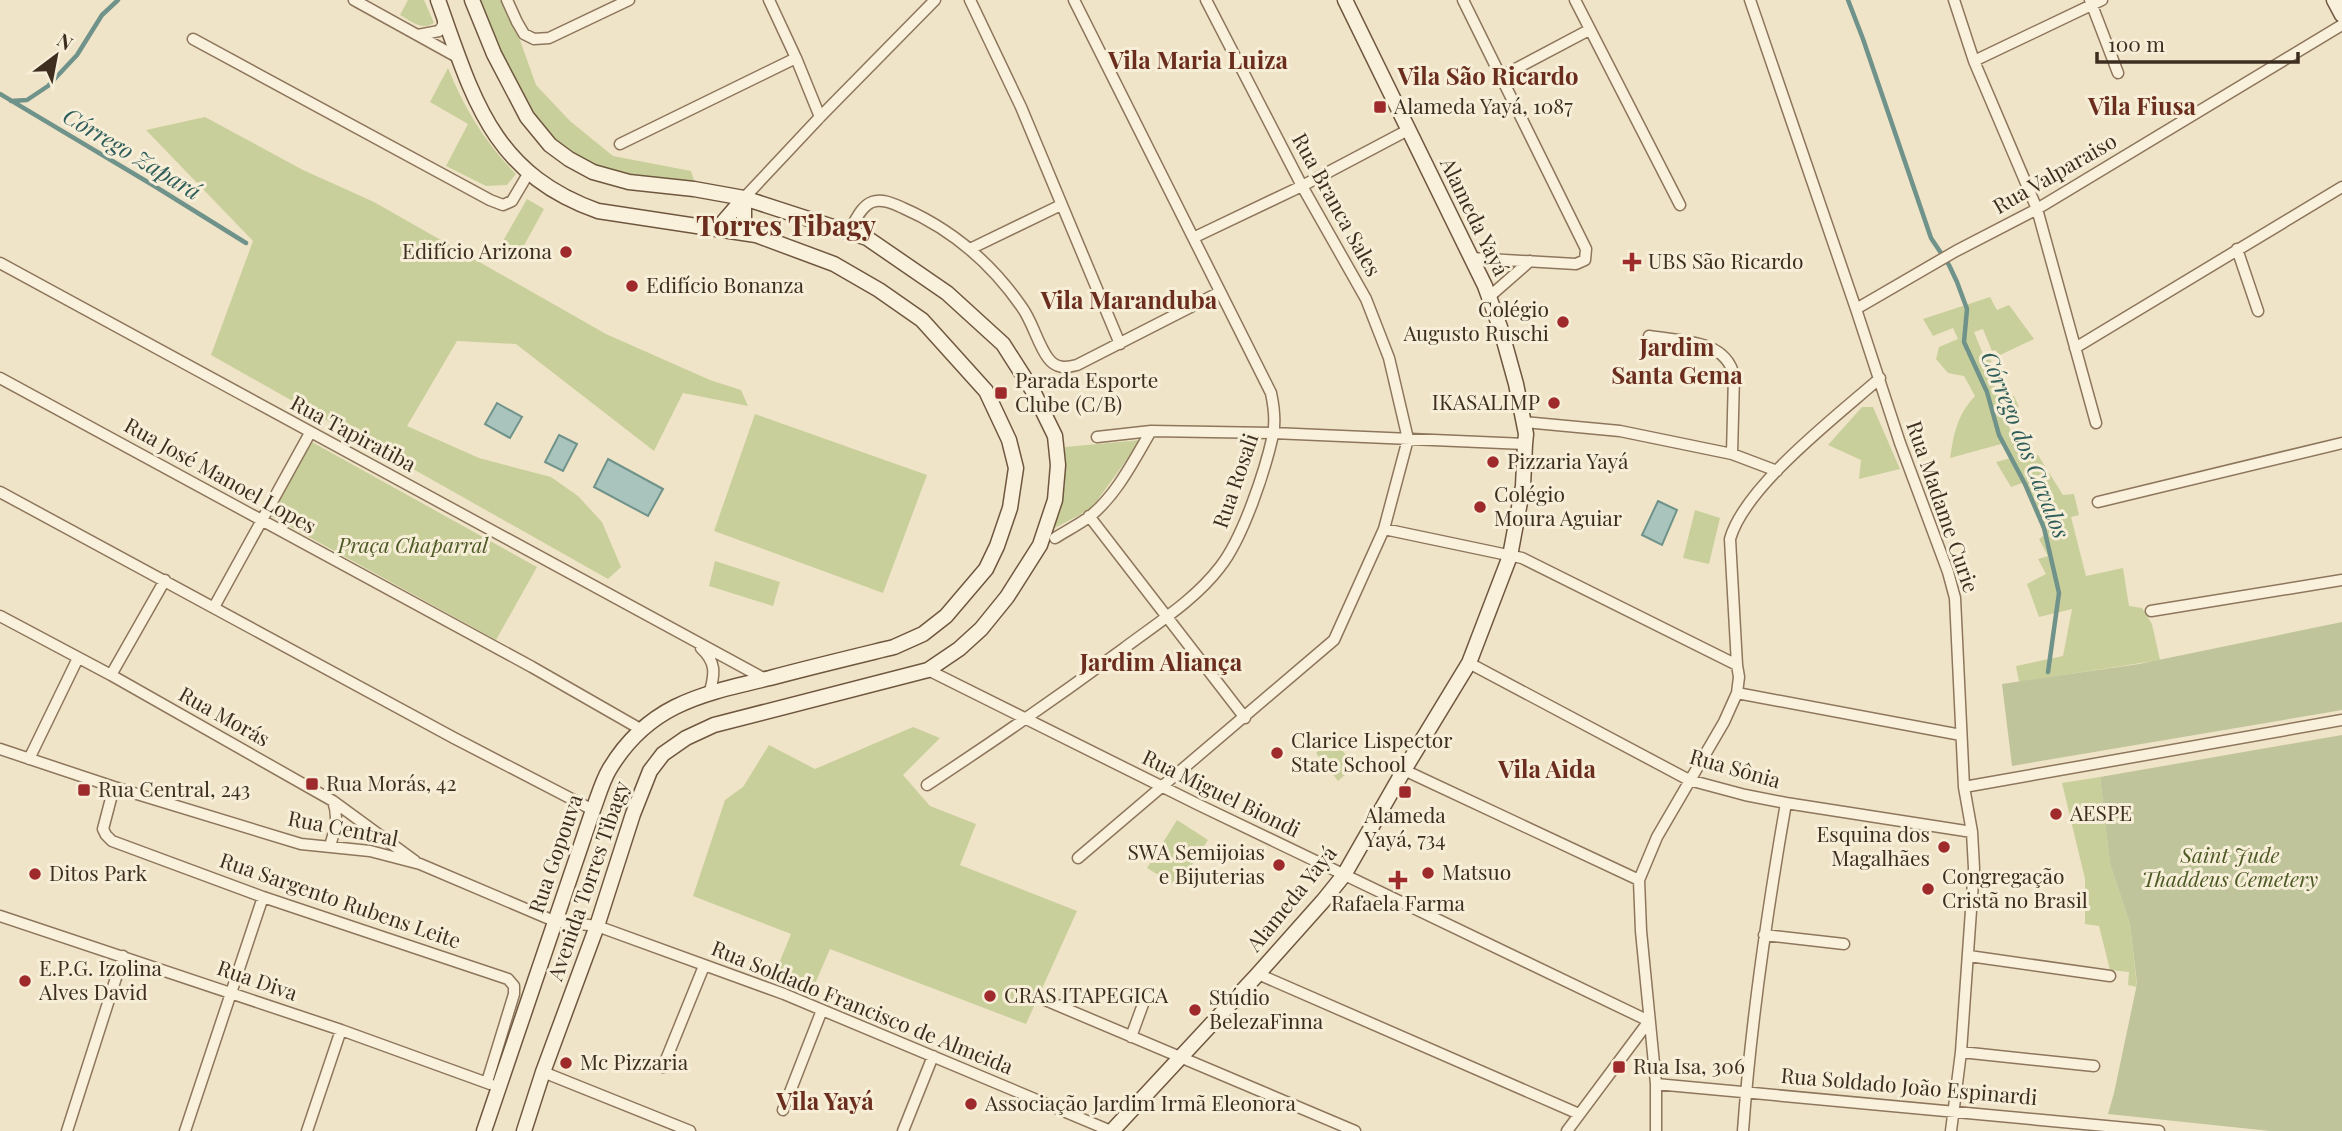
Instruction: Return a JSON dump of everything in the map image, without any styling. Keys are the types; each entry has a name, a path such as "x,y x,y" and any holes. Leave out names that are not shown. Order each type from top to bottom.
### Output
{"main road":[{"name":"Rua Gopouva","path":"438,0 457,57 484,117 504,148 528,174 577,203 598,211 748,233 790,246 834,264 879,290 922,320 986,391 1009,440 1016,468 1010,508 986,569 946,616 923,634 894,647 710,691 681,703 642,730 609,771 493,1086 484,1131"},
{"name":"Avenida Torres Tibagy","path":"472,0 494,54 527,117 550,145 569,159 593,172 629,182 694,188 744,198 849,231 867,238 896,256 947,293 1003,344 1033,391 1055,436 1058,465 1055,500 1040,545 1007,597 981,629 959,649 928,670 714,725 686,738 663,754 649,771 524,1131"},
{"path":"2333,0 2342,15"},
{"name":"Alameda Yayá","path":"1111,1131 1258,974 1344,875 1469,663 1510,556 1523,486 1525,444 1516,384 1501,330 1489,297 1350,2"},
{"path":"718,228 744,198"},
{"path":"744,198 744,219 748,233"}],"street":[{"path":"354,0 457,57"},
{"path":"507,0 524,34 534,38 549,37 629,0"},
{"path":"769,0 820,117"},
{"path":"744,198 935,0"},
{"path":"970,0 1021,107 1119,344"},
{"name":"Rua Rosali","path":"928,785 1027,720 1166,617 1202,587 1223,564 1241,531 1273,433 1275,411 1271,393 1074,0"},
{"name":"Rua Branca Sales","path":"1206,0 1302,186 1366,299 1389,358 1408,439"},
{"path":"1463,0 1586,249 1585,260 1576,264 1471,258"},
{"path":"1575,0 1680,205"},
{"name":"Rua Madame Curie","path":"1750,0 1880,378 1899,443 1948,572 1955,598 1964,787 1972,832 1974,868 1961,1052 1951,1131"},
{"path":"1954,0 1975,61 2038,209 2096,423"},
{"path":"1975,61 2094,2 2118,73"},
{"path":"418,35 439,31 443,24 443,15"},
{"name":"Rua Valparaiso","path":"1856,309 1952,253 2038,209 2342,25"},
{"path":"1502,76 1589,30"},
{"path":"193,39 490,200 503,205 512,201 528,174"},
{"path":"620,144 796,58"},
{"path":"1195,237 1302,186 1408,130"},
{"path":"2075,348 2342,187"},
{"path":"849,231 864,207 880,200 923,217 944,229 998,275 1023,309 1049,359 1057,366 1066,368 1077,366 1220,292"},
{"path":"970,250 1061,205"},
{"path":"2237,249 2258,311"},
{"path":"1489,297 1530,261"},
{"name":"Rua Tapiratiba","path":"0,263 765,679"},
{"path":"1649,336 1705,345 1717,351 1732,366 1732,454"},
{"name":"Rua José Manoel Lopes","path":"0,377 532,667 642,730"},
{"path":"1656,1131 1656,1084 1641,932 1639,880 1657,837 1689,779 1712,745 1737,693 1739,677 1730,539 1734,525 1743,510 1777,471 1880,378"},
{"path":"1523,422 1620,431 1732,454 1777,471"},
{"path":"1097,437 1152,430 1525,444"},
{"path":"1055,538 1090,516 1115,489 1152,430"},
{"path":"214,607 310,432"},
{"path":"1078,858 1334,640 1384,529 1408,439"},
{"path":"2098,502 2342,443"},
{"path":"0,492 454,738 593,810"},
{"path":"1090,516 1245,718"},
{"path":"1384,529 1522,558 1737,665"},
{"path":"111,676 164,580"},
{"path":"2151,611 2342,580"},
{"name":"Rua Morás","path":"0,616 333,801 420,864"},
{"name":"Rua Tapiratiba","path":"689,637 710,656 714,673 710,691"},
{"path":"29,759 78,658"},
{"name":"Rua Sônia","path":"1469,663 1689,779 1786,803 1972,832"},
{"name":"Rua Miguel Biondi","path":"928,670 1161,786 1649,1021"},
{"path":"1737,693 1961,735"},
{"path":"1964,787 2342,720"},
{"name":"Rua Central","path":"0,749 302,845 370,851 420,864 554,921 597,926"},
{"path":"1404,770 1639,880"},
{"name":"Rua Sargento Rubens Leite","path":"114,787 103,829 112,841 263,897 508,979 514,986 514,994 493,1086"},
{"path":"330,846 338,813 333,801"},
{"path":"1743,1131 1764,935 1786,803"},
{"path":"185,1131 263,897"},
{"name":"Rua Diva","path":"0,916 232,992 493,1086"},
{"name":"Rua Soldado Francisco de Almeida","path":"597,926 822,1010 1111,1131"},
{"path":"1764,935 1844,944"},
{"path":"68,1131 123,956"},
{"path":"1969,956 2110,976"},
{"path":"663,1067 704,966"},
{"path":"1258,974 1579,1114"},
{"path":"1131,1037 1146,996"},
{"path":"1038,998 1355,1131"},
{"path":"783,1110 822,1010"},
{"path":"1567,1131 1649,1021"},
{"path":"307,1131 341,1030"},
{"path":"1961,1052 2094,1066"},
{"path":"904,1131 933,1056"},
{"path":"543,1072 690,1131"},
{"name":"Rua Soldado João Espinardi","path":"1656,1084 2159,1131"}],"green space":[{"path":"408,0 424,0 434,23 421,26 400,15"},
{"path":"474,0 502,0 536,85 570,121 613,156 691,171 696,187 630,180 570,157 528,114"},
{"path":"448,68 477,125 516,174 507,185 486,186 446,166 468,124 430,102"},
{"path":"205,117 303,170 374,202 606,334 710,380 741,390 748,406 683,393 654,451 516,344 457,341 407,426 479,458 551,477 578,496 602,522 621,567 608,579 211,355 253,241 146,130"},
{"path":"527,199 544,209 521,251 503,241"},
{"path":"1990,297 1997,310 2009,305 2034,339 1998,356 1996,350 1992,351 1983,329 1974,332 1985,359 1990,358 1995,374 1991,376 2000,400 2014,396 2019,407 2003,412 2018,449 2038,455 2063,495 2074,494 2079,515 2071,517 2086,576 2123,568 2129,606 2142,608 2152,624 2160,660 2019,682 2016,666 2063,656 2072,609 2039,617 2027,584 2046,574 2038,559 2048,556 2039,539 2046,534 2025,482 2011,487 1996,462 2011,458 2005,443 1950,458 1957,425 1975,396 1964,376 1948,373 1936,359 1939,347 1958,339 1953,328 1933,336 1923,319"},
{"path":"1862,407 1873,407 1900,469 1859,479 1861,460 1828,445"},
{"path":"755,414 927,475 883,593 714,531"},
{"path":"1141,440 1091,509 1047,532 1065,486 1065,447"},
{"name":"Praça Chaparral","path":"312,442 537,567 496,640 271,516"},
{"path":"1695,510 1720,518 1709,564 1683,558"},
{"path":"715,561 780,582 773,606 709,586"},
{"path":"2342,622 2342,710 2012,766 2002,684 2139,664"},
{"path":"913,727 940,738 903,775 930,806 976,824 960,865 1077,911 1026,1024 830,949 811,993 773,978 791,934 693,896 725,800 743,787 769,745 815,769"},
{"name":"Saint Jude Thaddeus Cemetery","path":"2342,735 2342,1131 2270,1131 2108,1114 2137,984 2130,924 2110,864 2100,777"},
{"path":"1333,739 1355,766 1338,781 1316,753"},
{"path":"2100,777 2110,864 2130,924 2137,987 2128,985 2129,972 2110,970 2099,926 2085,924 2085,879 2062,783"},
{"path":"1177,820 1208,840 1178,887 1147,868"}],"water":[{"path":"497,403 522,417 510,438 485,424"},
{"path":"559,435 577,444 563,471 545,462"},
{"path":"608,459 663,489 648,516 594,487"},
{"path":"1658,501 1677,510 1662,545 1642,535"}],"waterway":[{"path":"11,101 27,100 48,86 77,55 102,15 118,0"},
{"name":"Córrego dos Cavalos","path":"1848,0 1931,238 1949,265 1967,309 1964,342 1987,392 1999,435 2044,528 2059,593 2048,672"},
{"name":"Córrego Zapará","path":"0,94 246,243"}],"place":[{"name":"Alameda Yayá, 1087","path":"1380,107"},
{"name":"Edifício Arizona","path":"566,252"},
{"name":"UBS São Ricardo","path":"1632,262"},
{"name":"Edifício Bonanza","path":"632,286"},
{"name":"Colégio Augusto Ruschi","path":"1563,322"},
{"name":"Parada Esporte Clube (C/B)","path":"1001,393"},
{"name":"IKASALIMP","path":"1554,403"},
{"name":"Pizzaria Yayá","path":"1493,462"},
{"name":"Colégio Moura Aguiar","path":"1480,507"},
{"name":"Clarice Lispector State School","path":"1277,753"},
{"name":"Rua Morás, 42","path":"312,784"},
{"name":"Rua Central, 243","path":"84,790"},
{"name":"Alameda Yayá, 734","path":"1405,792"},
{"name":"AESPE","path":"2056,814"},
{"name":"Esquina dos Magalhães","path":"1944,847"},
{"name":"SWA Semijoias e Bijuterias","path":"1279,865"},
{"name":"Matsuo","path":"1428,873"},
{"name":"Ditos Park","path":"35,874"},
{"name":"Rafaela Farma","path":"1398,880"},
{"name":"Congregação Cristã no Brasil","path":"1928,889"},
{"name":"E.P.G. Izolina Alves David","path":"25,981"},
{"name":"CRAS ITAPEGICA","path":"990,996"},
{"name":"Stúdio BelezaFinna","path":"1195,1010"},
{"name":"Mc Pizzaria","path":"566,1063"},
{"name":"Rua Isa, 306","path":"1619,1067"},
{"name":"Associação Jardim Irmã Eleonora","path":"971,1104"}],"district":[{"name":"Vila Maria Luiza","path":"1198,61"},
{"name":"Vila São Ricardo","path":"1488,77"},
{"name":"Vila Fiusa","path":"2142,107"},
{"name":"Torres Tibagy","path":"786,226"},
{"name":"Vila Maranduba","path":"1129,301"},
{"name":"Jardim Santa Gema","path":"1677,362"},
{"name":"Jardim Aliança","path":"1161,663"},
{"name":"Vila Aida","path":"1547,770"},
{"name":"Vila Yayá","path":"825,1102"}]}
